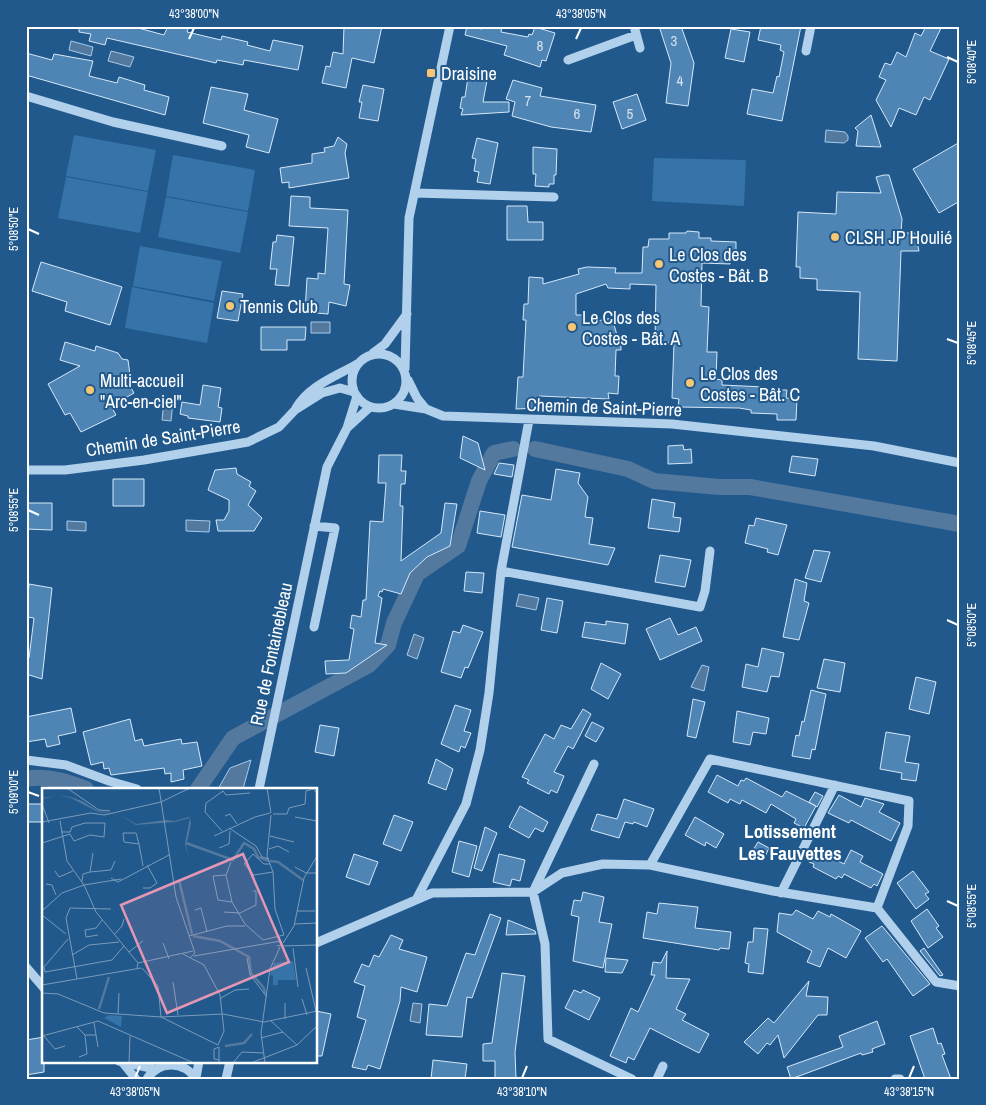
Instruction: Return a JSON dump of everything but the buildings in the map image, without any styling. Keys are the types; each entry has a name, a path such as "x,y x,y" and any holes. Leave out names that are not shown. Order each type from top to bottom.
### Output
{"street":[{"path":"407,314 385,344 358,364 352,377 355,394 370,407 383,408 394,404 402,397 406,388 409,218 450,26"},
{"path":"806,51 811,26"},
{"path":"568,60 635,31 640,48"},
{"path":"26,96 113,122 222,146"},
{"path":"415,192 554,197"},
{"path":"371,354 391,355 406,374 417,398 426,409"},
{"name":"Chemin de Saint-Pierre","path":"26,470 65,470 144,460 248,442 279,427 314,386 358,364"},
{"name":"Chemin de Saint-Pierre","path":"295,410 322,393 340,388 355,394"},
{"name":"Rue de Fontainebleau","path":"259,788 327,467 347,428 355,394"},
{"name":"Chemin de Saint-Pierre","path":"394,404 426,409 443,416 672,424 874,446 960,463"},
{"name":"Rue de Fontainebleau","path":"347,428 370,407"},
{"path":"416,900 466,804 480,750 489,693 501,571 529,420"},
{"name":"Rue de Fontainebleau","path":"314,526 335,528 314,626"},
{"path":"501,571 700,607 705,591 710,551"},
{"path":"650,865 710,759 909,801 908,826 877,908"},
{"path":"26,760 66,765 108,781 133,788"},
{"path":"594,764 533,892 545,944 548,1039 632,1079"},
{"path":"781,892 835,785"},
{"path":"318,942 432,893 533,892 562,873 587,867 603,864 650,865 781,892 877,908 936,982 960,986"},
{"path":"26,966 42,986"},
{"path":"121,1062 155,1069 177,1063 196,1078"},
{"path":"121,1062 136,1079"},
{"path":"196,1078 199,1062"},
{"path":"226,1079 230,1062"},
{"path":"657,1079 663,1066"},
{"path":"147,1079 155,1069"},
{"path":"895,1079 900,1079"}],"shaded area":[{"path":"71,41 93,47 91,56 69,50"},
{"path":"111,51 134,57 130,67 108,61"},
{"path":"826,130 845,132 848,140 844,143 825,142"},
{"path":"74,135 156,150 148,191 66,176"},
{"path":"173,155 255,170 248,211 166,196"},
{"path":"654,158 746,160 744,206 652,201"},
{"path":"66,177 148,192 140,233 58,218"},
{"path":"166,197 248,212 240,253 158,237"},
{"path":"140,246 222,261 214,301 133,286"},
{"path":"132,287 214,303 207,343 125,328"},
{"path":"311,322 330,322 330,333 311,333"},
{"path":"164,401 173,402 171,421 162,420"},
{"path":"186,520 210,521 209,532 186,531"},
{"path":"67,521 86,522 86,531 67,530"},
{"path":"519,594 539,598 536,610 516,606"},
{"path":"414,634 424,638 417,659 407,655"},
{"path":"702,665 709,667 704,691 691,687"},
{"path":"251,760 243,788 219,788 230,768"},
{"path":"413,1003 422,1004 420,1023 410,1021"}],"waterway":[{"path":"199,788 233,738 369,665 388,645 394,623 417,574 458,546 479,481 494,453 513,449"},
{"path":"535,449 628,469 654,481 719,487 750,487 960,524"},
{"path":"26,779 57,780 83,788"}],"place":[{"name":"Draisine","path":"431,73"},
{"name":"CLSH JP Houlié","path":"835,237"},
{"name":"Le Clos des Costes - Bât. B","path":"659,264"},
{"name":"Tennis Club","path":"230,306"},
{"name":"Le Clos des Costes - Bât. A","path":"572,327"},
{"name":"Le Clos des Costes - Bât. C","path":"690,383"},
{"name":"Multi-accueil \"Arc-en-ciel\"","path":"90,390"}],"district":[{"name":"Lotissement Les Fauvettes","path":"790,842"}]}
